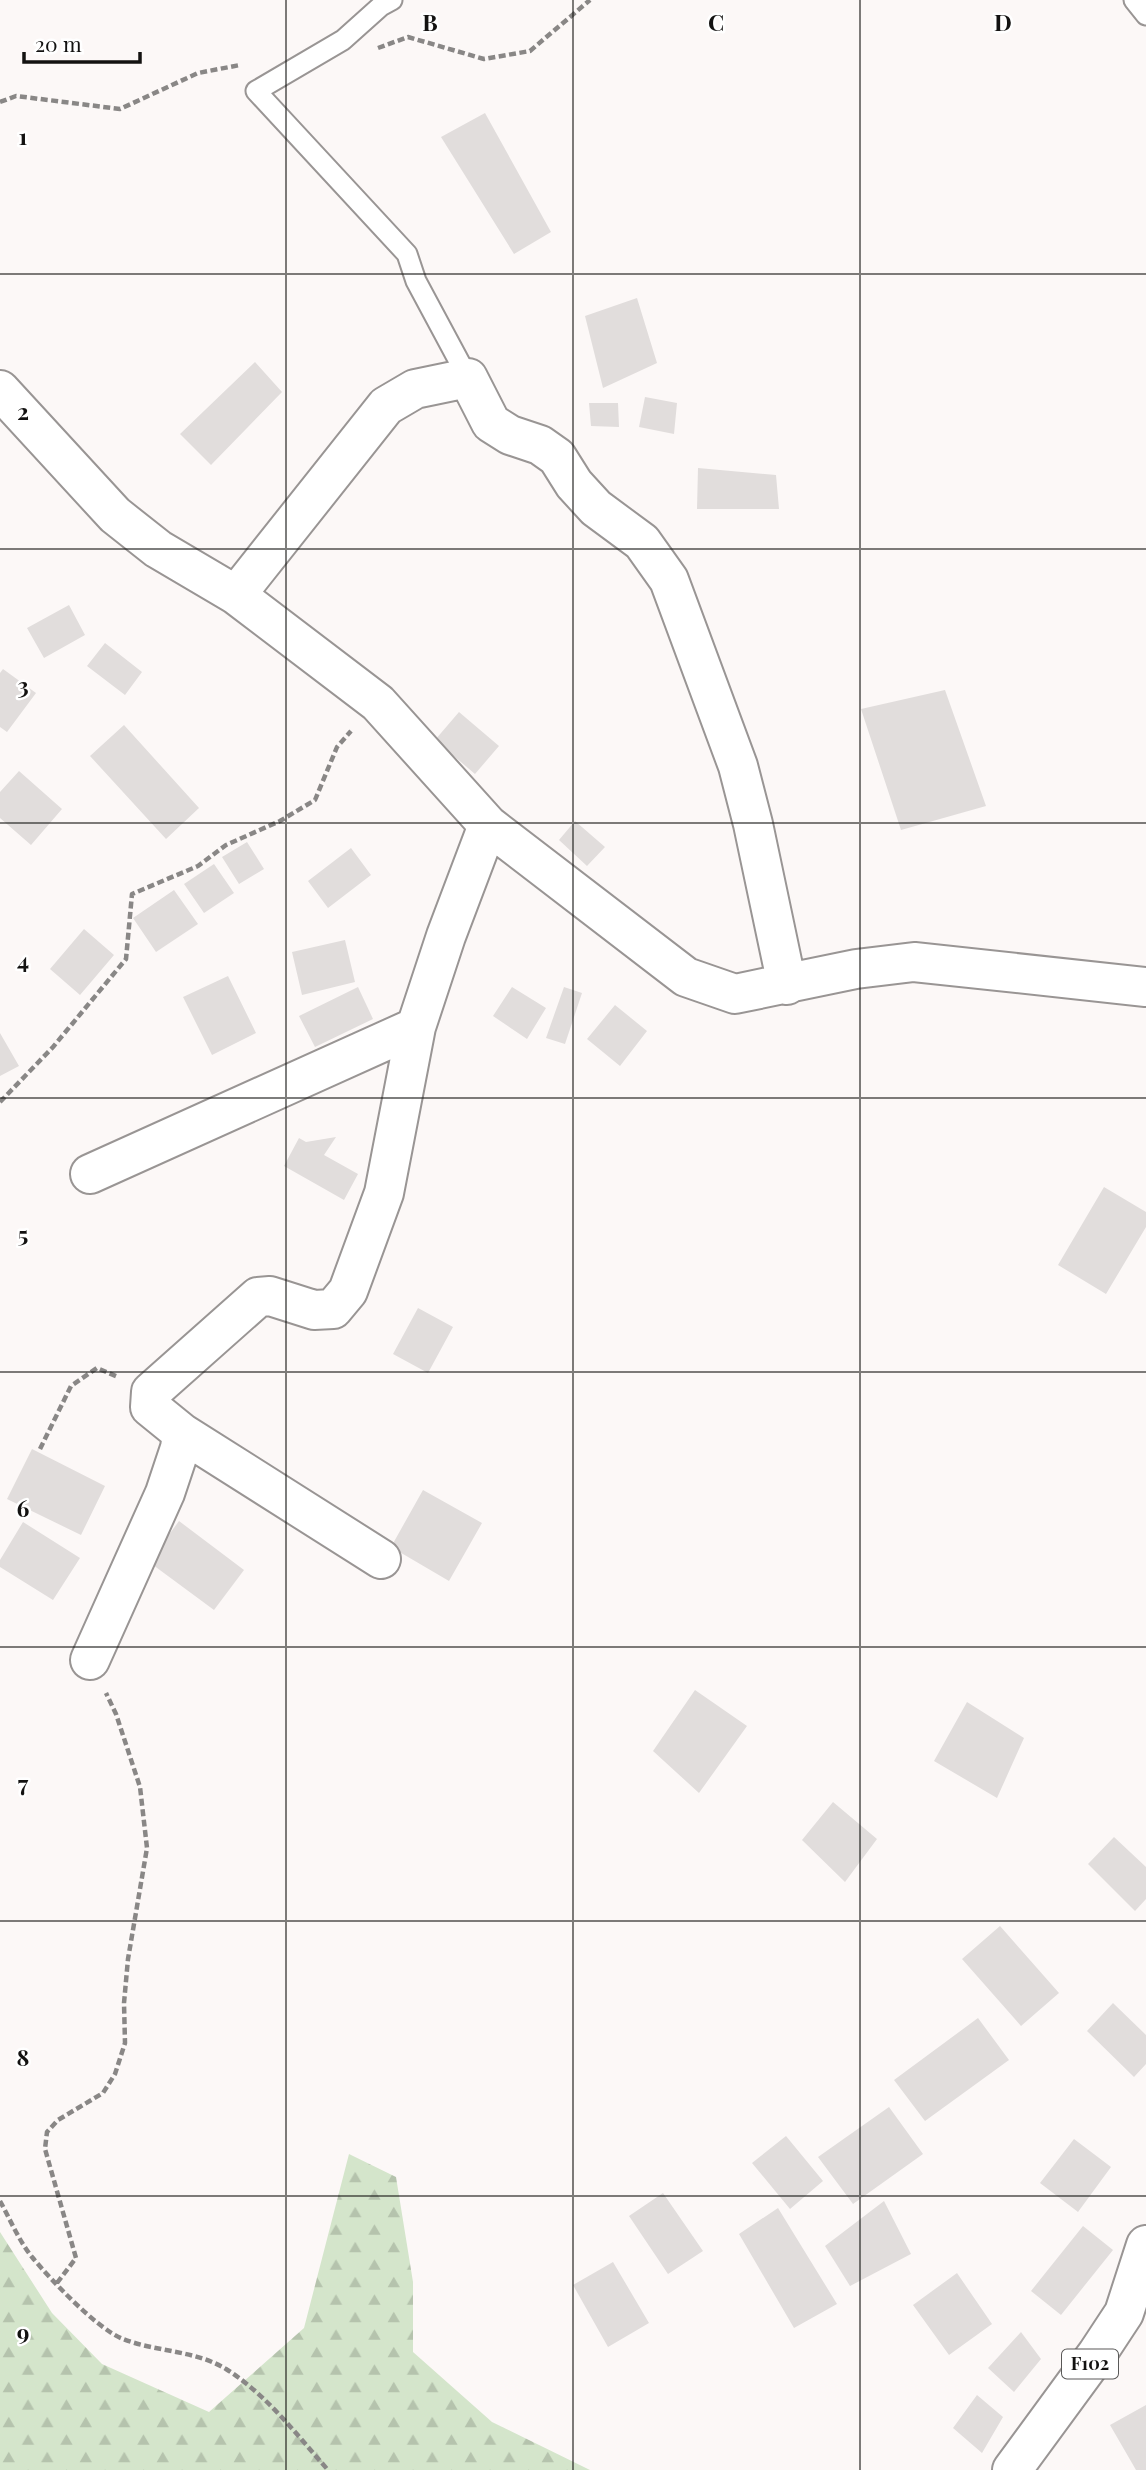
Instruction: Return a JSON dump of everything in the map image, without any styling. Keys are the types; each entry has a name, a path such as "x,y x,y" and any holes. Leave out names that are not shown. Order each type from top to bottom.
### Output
{"street":[{"path":"236,595 386,405 415,389 468,379 491,423 510,435 540,445 557,457 574,484 596,508 642,542 668,580 738,766 787,985"},
{"path":"0,390 115,515 158,549 236,595 378,703 488,825 686,977 735,993 787,985 856,969 914,962 1146,987"},
{"path":"381,1559 182,1433 150,1407 151,1392 258,1297 270,1296 314,1310 333,1309 348,1292 384,1193 416,1027 488,825"},
{"path":"90,1174 416,1027"},
{"path":"90,1660 165,1493 180,1448 182,1433"},
{"name":"F102","path":"1012,2470 1124,2313 1146,2245"}],"lane":[{"path":"392,0 381,6 343,40 256,91 407,254 416,281 468,379"},
{"path":"1134,0 1146,15"}],"path":[{"path":"0,1102 53,1047 126,959 132,894 198,866 226,845 281,821 316,800 337,747 378,703"},
{"path":"40,1449 71,1386 97,1368 151,1392"},
{"path":"57,2283 76,2258 45,2149 47,2132 58,2120 103,2093 115,2074 125,2043 124,2003 128,1959 147,1848 140,1787 116,1714 90,1660"},
{"path":"0,2201 31,2256 99,2323 122,2339 189,2355 222,2367 248,2384 272,2406 328,2470"}],"green space":[{"path":"349,2154 396,2177 413,2282 413,2352 492,2422 590,2470 0,2470 0,2232 52,2313 102,2364 209,2412 304,2328"}],"building":[{"path":"485,113 551,232 514,254 441,137"},
{"path":"637,298 657,363 603,388 585,316"},
{"path":"255,362 282,392 211,465 180,434"},
{"path":"645,397 677,403 674,434 639,427"},
{"path":"589,403 618,403 619,427 591,426"},
{"path":"698,468 776,475 779,509 697,509"},
{"path":"69,605 85,635 44,658 27,628"},
{"path":"105,643 142,672 125,695 87,666"},
{"path":"3,669 36,693 7,732 0,727 0,673"},
{"path":"945,690 986,806 901,830 861,709"},
{"path":"459,712 499,746 475,774 435,740"},
{"path":"124,725 199,808 166,839 90,756"},
{"path":"19,771 62,809 31,845 0,818 0,792"},
{"path":"575,821 605,847 587,866 559,840"},
{"path":"247,842 264,869 239,884 222,857"},
{"path":"351,848 371,875 328,908 308,881"},
{"path":"214,864 234,893 204,913 184,884"},
{"path":"174,890 198,924 156,952 133,918"},
{"path":"84,929 114,955 80,995 50,969"},
{"path":"345,940 355,982 302,995 292,952"},
{"path":"228,976 256,1033 212,1055 183,997"},
{"path":"358,987 373,1019 315,1047 299,1016"},
{"path":"512,987 546,1008 527,1039 493,1016"},
{"path":"564,987 582,993 565,1044 546,1038"},
{"path":"615,1005 647,1031 620,1066 587,1039"},
{"path":"0,1033 19,1066 0,1076"},
{"path":"336,1137 324,1155 358,1174 344,1200 284,1166 299,1138 306,1142"},
{"path":"1104,1187 1146,1212 1146,1227 1106,1294 1058,1265"},
{"path":"418,1308 453,1327 428,1373 393,1354"},
{"path":"32,1449 105,1486 81,1535 7,1499"},
{"path":"423,1490 482,1523 449,1581 391,1547"},
{"path":"179,1521 244,1570 214,1610 149,1562"},
{"path":"23,1522 80,1558 53,1600 0,1567 0,1560"},
{"path":"695,1690 747,1726 699,1793 653,1751"},
{"path":"967,1702 1024,1738 997,1798 934,1761"},
{"path":"833,1802 877,1839 845,1882 802,1840"},
{"path":"1114,1837 1146,1867 1146,1899 1135,1911 1088,1864"},
{"path":"1000,1926 1059,1993 1021,2026 962,1959"},
{"path":"1113,2003 1146,2035 1146,2064 1134,2077 1087,2031"},
{"path":"978,2018 1009,2060 925,2121 894,2080"},
{"path":"889,2107 923,2154 853,2204 818,2157"},
{"path":"786,2136 823,2181 790,2209 752,2163"},
{"path":"1074,2139 1111,2167 1078,2212 1040,2183"},
{"path":"663,2193 703,2251 668,2274 629,2216"},
{"path":"884,2201 911,2254 850,2286 825,2246"},
{"path":"778,2208 837,2304 794,2328 739,2234"},
{"path":"1083,2226 1113,2250 1061,2315 1031,2291"},
{"path":"613,2262 649,2323 608,2347 573,2285"},
{"path":"957,2273 992,2324 949,2355 913,2305"},
{"path":"1021,2332 1041,2359 1014,2392 988,2368"},
{"path":"977,2395 1003,2417 982,2453 953,2428"},
{"path":"1146,2405 1146,2470 1136,2470 1110,2425"}]}
